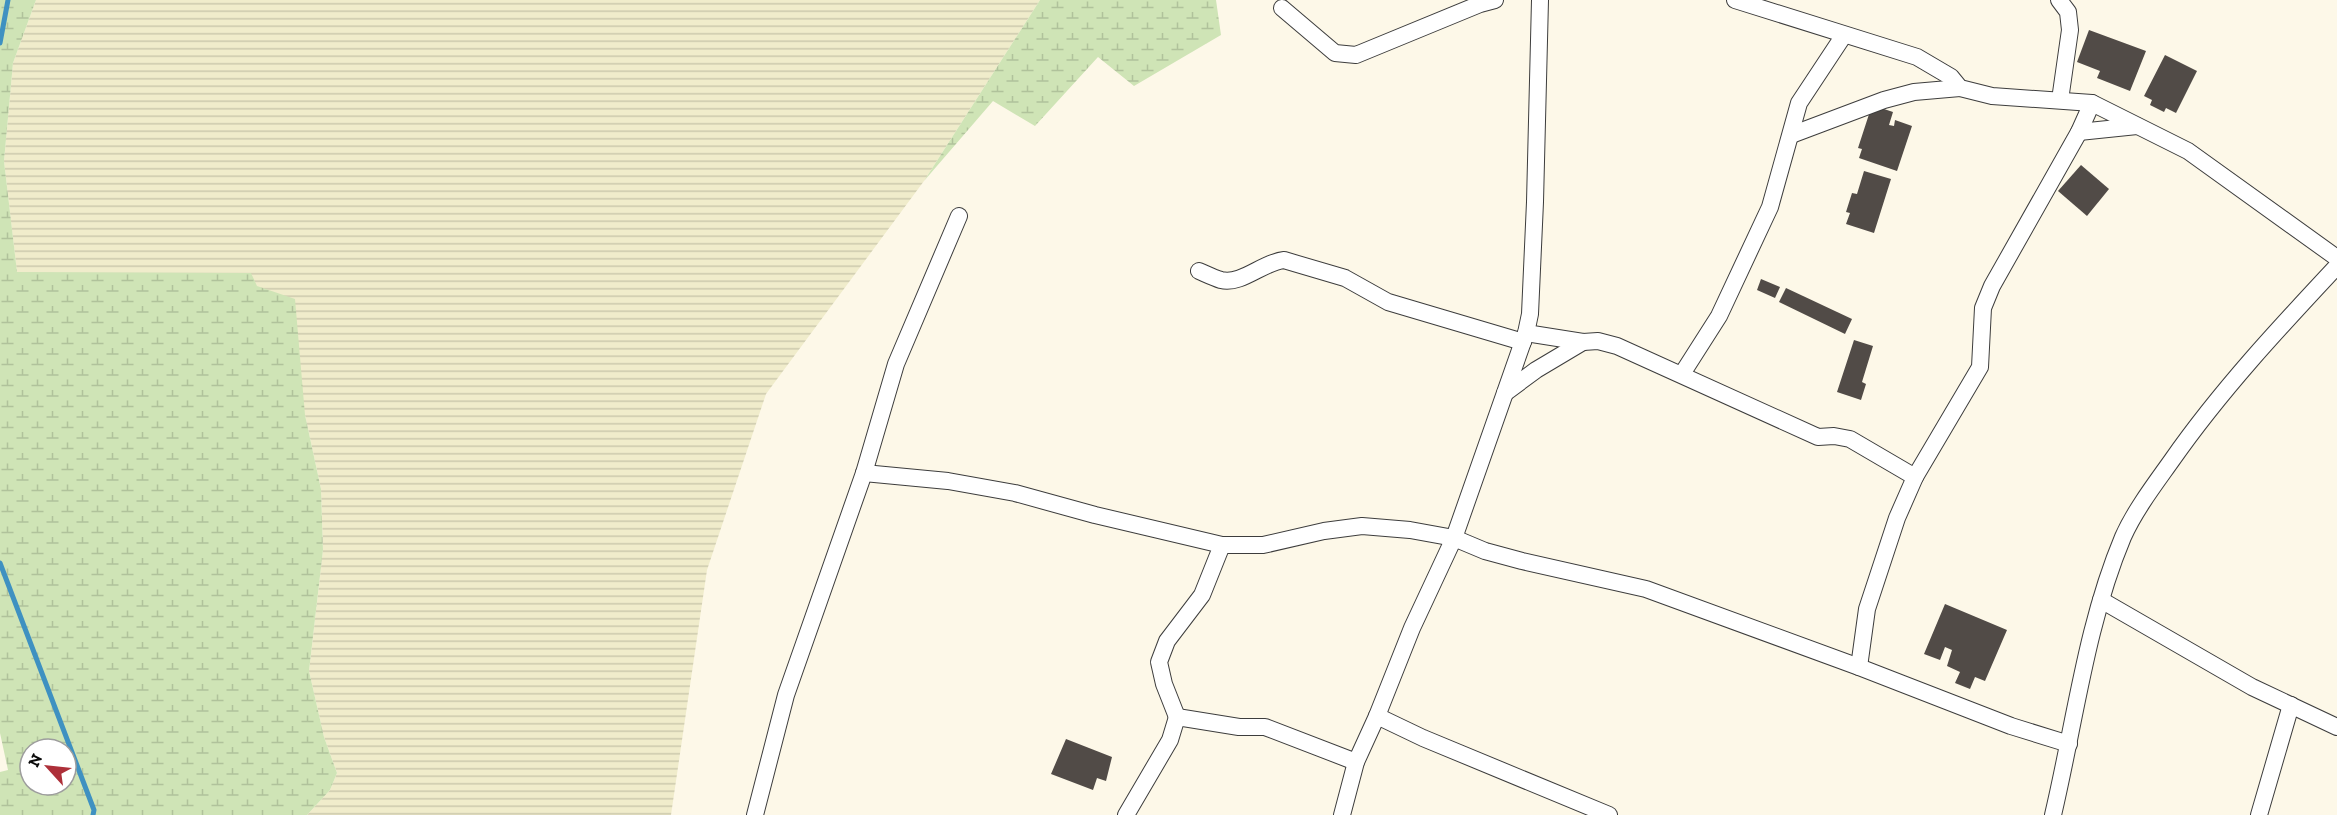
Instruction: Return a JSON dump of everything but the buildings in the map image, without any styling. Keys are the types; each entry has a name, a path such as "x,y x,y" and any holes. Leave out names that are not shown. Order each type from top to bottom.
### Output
{"street":[{"path":"1282,8 1335,53 1356,55 1495,0"},
{"path":"1342,815 1356,762 1412,628 1454,538 1525,338 1530,314 1535,202 1540,0"},
{"path":"1735,0 1917,57 1951,77 1960,88"},
{"path":"2059,0 2068,12 2070,30 2060,100"},
{"path":"1682,374 1719,316 1770,207 1798,103 1844,35"},
{"path":"1791,135 1884,100 1914,92 1960,88 1992,96 2092,103 2188,151 2337,258"},
{"path":"1859,667 1866,609 1897,518 1915,477 1980,367 1983,309 1992,286 2079,132 2092,103"},
{"path":"2079,132 2139,126"},
{"path":"755,815 786,695 864,473 883,402 896,364 959,216"},
{"path":"1199,271 1222,280 1233,280 1275,261 1284,260 1346,278 1388,302 1525,338 1598,341 1617,346 1818,437 1834,436 1850,439 1915,477"},
{"path":"2053,815 2101,600 2124,534 2151,490 2202,417 2337,266"},
{"path":"1505,393 1536,370 1583,342"},
{"path":"864,473 948,481 1016,493 1095,515 1222,544 1263,545 1324,531 1362,526 1410,530 1454,538 1485,551 1522,561 1646,589 1859,667 2011,726 2069,744"},
{"path":"1126,815 1170,740 1176,717 1159,662 1167,641 1202,595 1222,544"},
{"path":"2101,600 2252,687 2337,727"},
{"path":"2259,815 2291,705"},
{"path":"1377,716 1423,738 1609,815"},
{"path":"1176,717 1239,727 1265,727 1356,762"}],"shaded area":[{"path":"36,0 1040,0 924,181 766,394 707,570 671,815 307,815 330,790 337,773 324,737 309,671 323,550 321,489 305,415 17,273 4,161 13,63"}],"green space":[{"path":"0,0 36,0 13,63 4,161 17,272 251,273 257,286 295,299 305,415 321,489 323,550 309,671 324,737 337,773 330,790 307,815 0,815 0,772 8,770 0,733"},
{"path":"1040,0 1216,0 1221,35 1134,86 1098,57 1035,126 993,101 924,181"}],"waterway":[{"path":"0,43 8,0"},
{"path":"0,563 94,810 93,815"}]}
